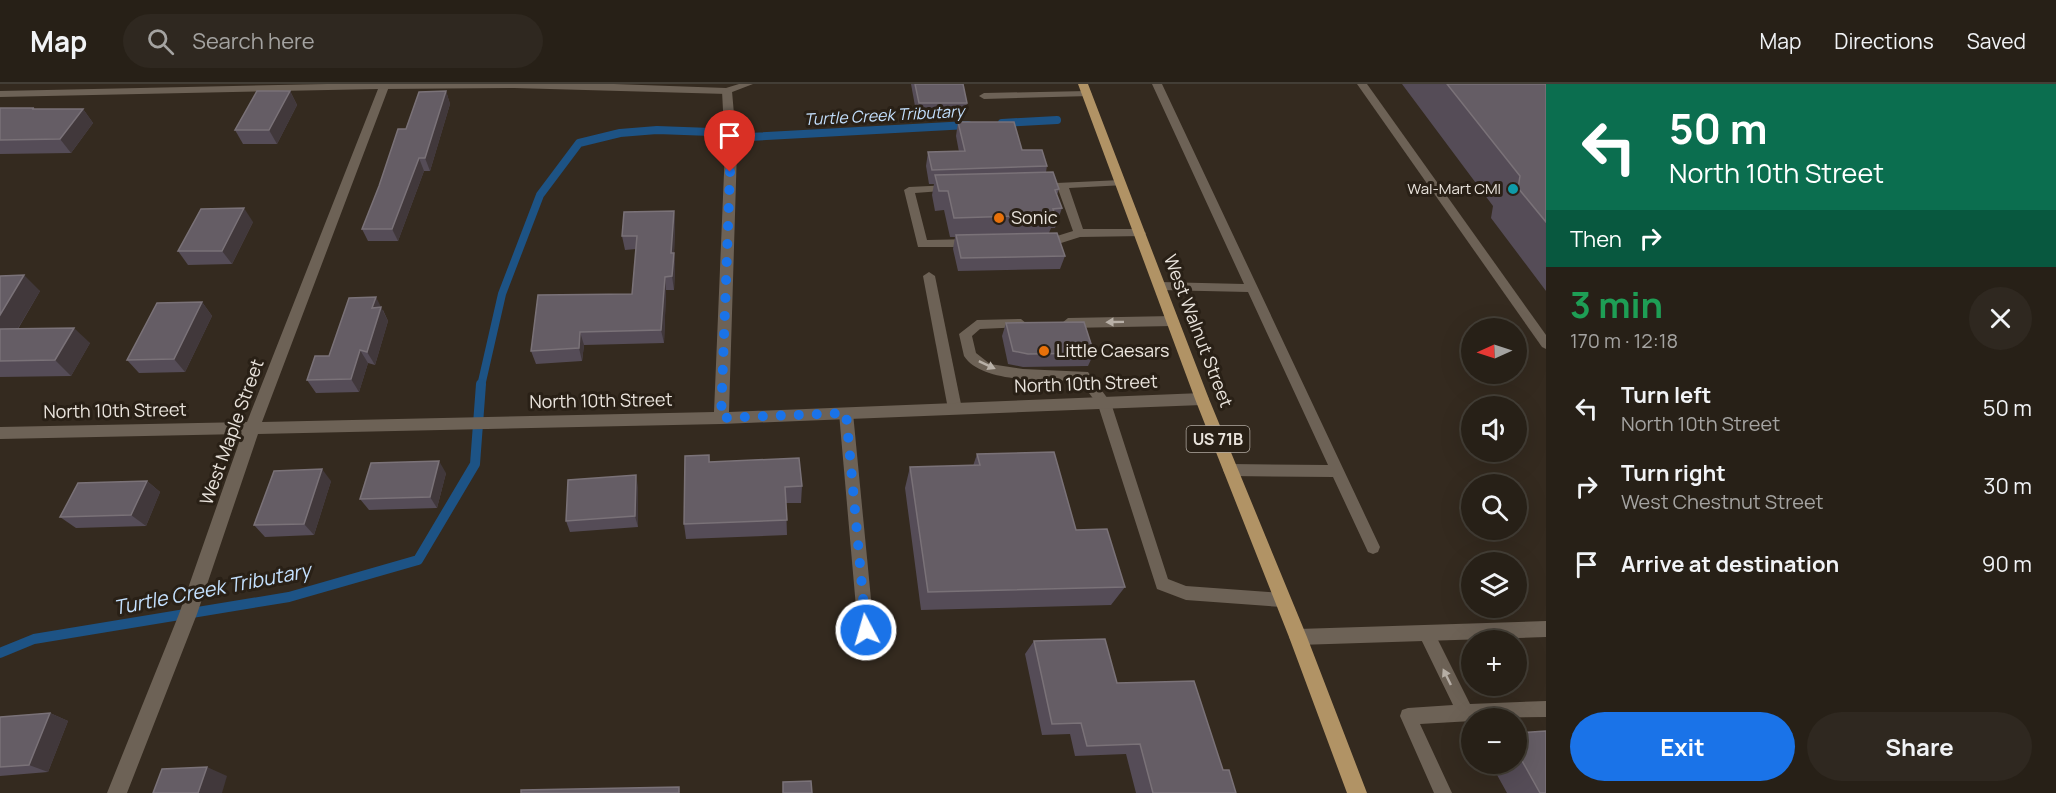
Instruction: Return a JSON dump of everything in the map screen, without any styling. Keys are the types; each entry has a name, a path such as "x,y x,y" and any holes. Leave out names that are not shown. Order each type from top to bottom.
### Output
{"main road":[{"name":"West Walnut Street","path":"1085,89 1202,399 1298,637 1357,793"}],"street":[{"path":"0,94 384,85"},
{"name":"West Maple Street","path":"117,793 188,614 252,428 384,85"},
{"path":"721,418 731,149 727,91"},
{"name":"North 10th Street","path":"0,433 721,418 1202,399"},
{"path":"1298,637 1546,629"}],"lane":[{"path":"384,85 593,86 727,91 748,84"},
{"path":"1157,84 1373,547"},
{"path":"1362,84 1546,344"},
{"path":"984,96 1085,89"},
{"path":"1027,186 1121,183"},
{"path":"1062,185 1078,234"},
{"path":"968,188 909,190 922,244 979,242"},
{"path":"1024,241 1058,240 1078,234 1140,233"},
{"path":"929,276 955,409"},
{"path":"1160,286 1253,288"},
{"path":"1058,323 1173,321"},
{"path":"1035,324 977,325 965,334 970,356 987,368 1023,374 1083,375 1104,403 1162,584 1186,593 1282,600"},
{"path":"846,413 866,630"},
{"path":"1230,470 1339,471"},
{"path":"1426,633 1463,708"},
{"path":"1527,710 1546,709"},
{"path":"1443,793 1408,716 1461,713"}],"building":[{"path":"915,84 963,84 967,103 919,103"},
{"path":"1447,84 1546,84 1546,222 1518,188 1520,176"},
{"path":"257,91 290,91 269,130 235,130"},
{"path":"446,91 425,158 419,158 392,229 362,229 398,129 406,129 419,92"},
{"path":"0,108 83,109 60,139 0,140"},
{"path":"958,122 1014,122 1022,150 1042,150 1047,166 932,170 928,152 965,151"},
{"path":"1053,172 1059,189 1055,190 1062,208 1053,209 1055,215 954,218 948,191 939,191 935,175"},
{"path":"244,208 222,251 178,251 201,209"},
{"path":"674,211 672,276 665,277 661,330 580,332 579,348 531,351 538,295 632,294 637,236 622,236 624,212"},
{"path":"1057,233 1065,256 961,258 956,235"},
{"path":"24,275 0,315 0,276"},
{"path":"376,297 372,308 381,307 367,352 360,350 351,379 307,380 315,356 329,356 349,298"},
{"path":"202,302 174,359 127,360 157,303"},
{"path":"1084,322 1094,353 1028,354 1013,351 1006,323"},
{"path":"74,328 55,360 0,361 0,329"},
{"path":"1054,452 1076,530 1107,529 1125,587 928,592 910,467 980,465 977,454"},
{"path":"709,455 709,462 799,458 802,486 785,487 787,520 684,524 685,456"},
{"path":"439,461 430,497 360,499 371,463"},
{"path":"322,469 304,524 254,525 274,471"},
{"path":"636,475 635,516 566,521 568,480"},
{"path":"147,481 131,515 60,517 78,483"},
{"path":"1105,639 1117,683 1194,681 1223,770 1229,770 1236,793 1153,793 1140,744 1087,746 1081,723 1052,724 1034,641"},
{"path":"50,713 29,765 0,767 0,717"},
{"path":"1546,731 1546,793 1540,793 1527,770 1527,732"},
{"path":"207,767 198,793 153,793 162,769"},
{"path":"811,781 812,793 783,793 783,782"},
{"path":"679,787 679,793 521,793 521,790"}],"waterway":[{"name":"Turtle Creek Tributary","path":"1002,123 1057,120"},
{"name":"Turtle Creek Tributary","path":"749,137 968,125"},
{"name":"Turtle Creek Tributary","path":"481,386 502,294 540,195 579,143 620,133 657,130 711,132"},
{"name":"Turtle Creek Tributary","path":"0,653 34,639 289,597 418,560 475,464 481,384"}],"place":[{"name":"Wal-Mart CMI","path":"1513,189"},
{"name":"Sonic","path":"999,218"},
{"name":"Little Caesars","path":"1044,351"}],"route":[{"path":"730,172 721,418 846,413 866,630"}]}
